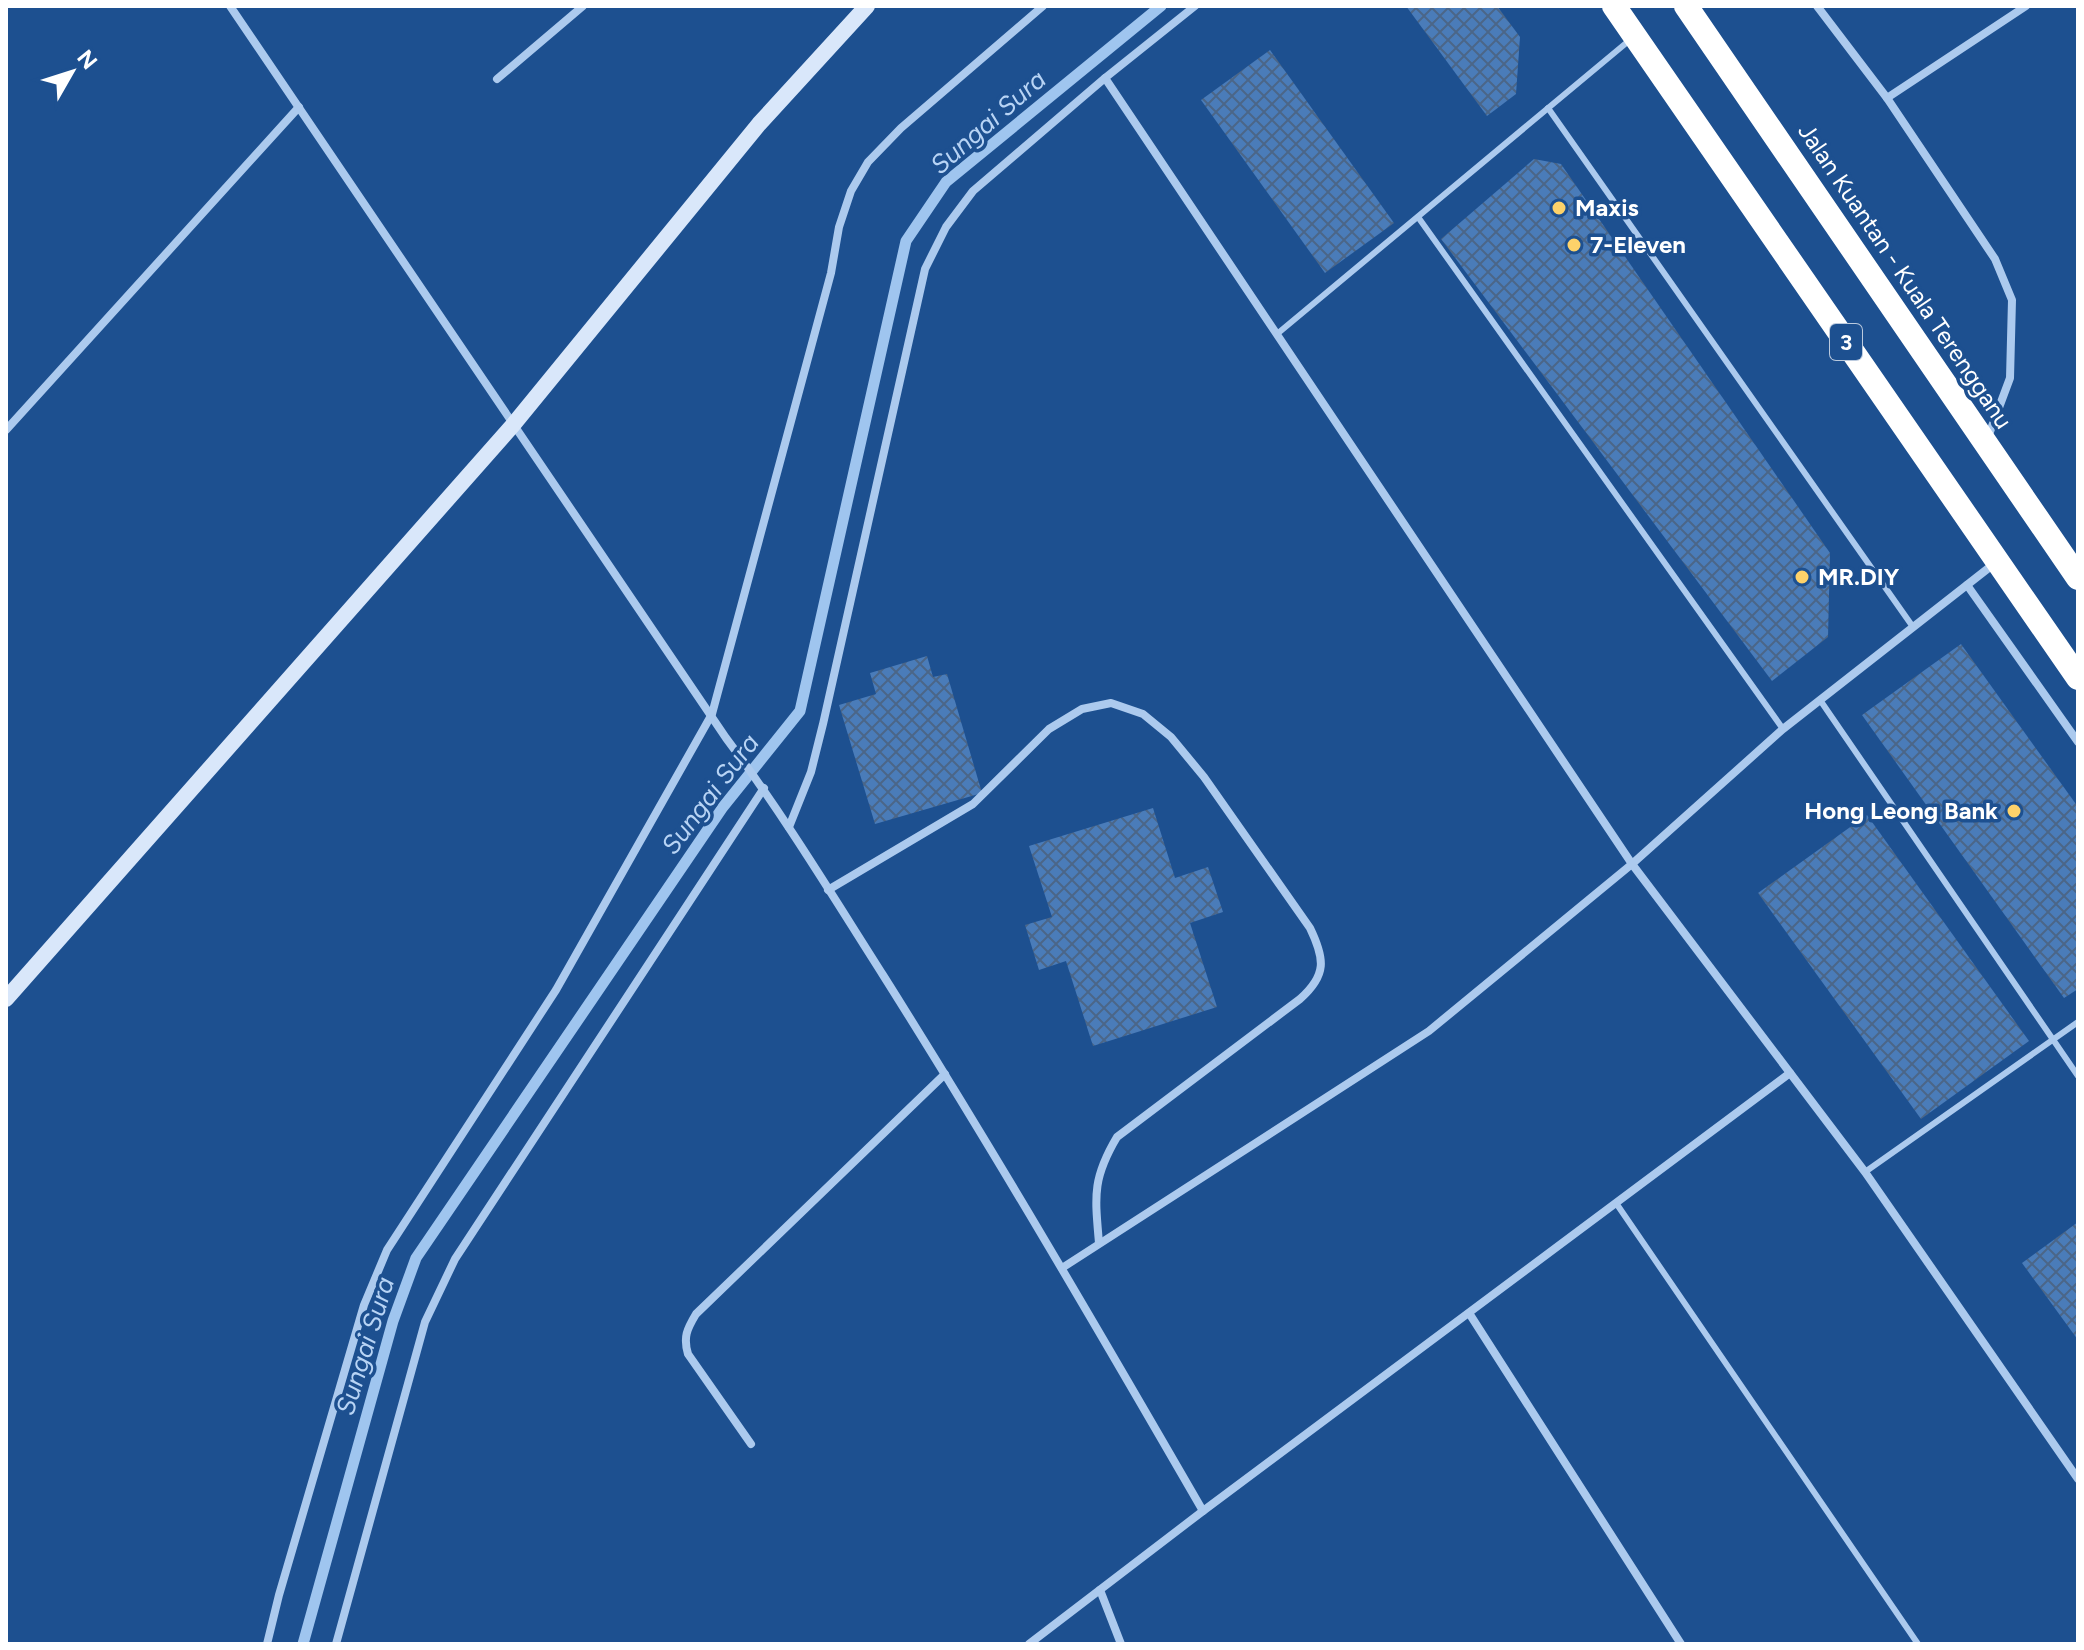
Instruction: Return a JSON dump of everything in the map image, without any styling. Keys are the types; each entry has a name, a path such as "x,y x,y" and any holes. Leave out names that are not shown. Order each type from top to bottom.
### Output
{"highway":[{"name":"3","path":"1614,6 2078,678"},
{"name":"Jalan Kuantan - Kuala Terengganu","path":"1694,9 2078,578"}],"street":[{"path":"230,6 789,827 945,1074 1203,1511"},
{"path":"497,79 583,6"},
{"path":"6,999 513,425 759,124 867,6"},
{"path":"267,1644 364,1305 387,1250 556,990 712,714 851,191 868,162 901,128 1043,6"},
{"path":"789,827 811,772 823,724 925,269 946,227 973,191 1195,6"},
{"path":"1817,6 1887,98 1995,259 2012,300 2010,378 1986,443"},
{"path":"1887,98 2026,6"},
{"path":"1105,78 1632,864 1865,1172 2078,1479"},
{"path":"6,430 299,107"},
{"path":"1062,1268 1429,1031 1632,864 1783,729 1997,561"},
{"path":"1967,585 2078,742"},
{"path":"828,890 973,804 1049,729 1082,709 1111,703 1143,714 1171,737 1204,777 1310,928 1319,947 1320,974 1313,988 1300,999 1117,1137 1102,1162 1095,1191 1099,1243"},
{"path":"336,1644 425,1322 455,1259 761,785"},
{"path":"1029,1644 1790,1073"},
{"path":"751,1444 688,1354 684,1341 686,1330 696,1314 945,1074"},
{"path":"1469,1313 1681,1644"},
{"path":"1100,1590 1121,1644"}],"lane":[{"path":"1277,334 1635,35"},
{"path":"1548,108 1913,627"},
{"path":"1418,217 1783,729"},
{"path":"1820,700 2078,1076"},
{"path":"1865,1172 2078,1022"},
{"path":"1616,1203 1918,1644"}],"building":[{"path":"1406,6 1497,6 1520,37 1516,94 1487,116"},
{"path":"1270,50 1394,223 1325,273 1201,100"},
{"path":"1534,159 1561,164 1830,553 1828,637 1772,681 1441,239"},
{"path":"1961,644 2078,807 2078,989 2064,998 1862,715"},
{"path":"927,656 933,677 947,674 982,793 875,824 839,705 876,694 870,673"},
{"path":"1153,808 1175,878 1208,867 1223,912 1190,923 1217,1007 1093,1046 1066,961 1039,970 1025,925 1052,917 1029,846"},
{"path":"1867,815 2029,1041 1921,1119 1758,893"},
{"path":"2078,1222 2078,1340 2022,1263"}],"waterway":[{"name":"Sungai Sura","path":"303,1644 393,1321 416,1258 723,807 800,711 906,241 946,182 1161,6"}],"place":[{"name":"Maxis","path":"1559,208"},
{"name":"7-Eleven","path":"1574,245"},
{"name":"MR.DIY","path":"1802,577"},
{"name":"Hong Leong Bank","path":"2014,811"}]}
